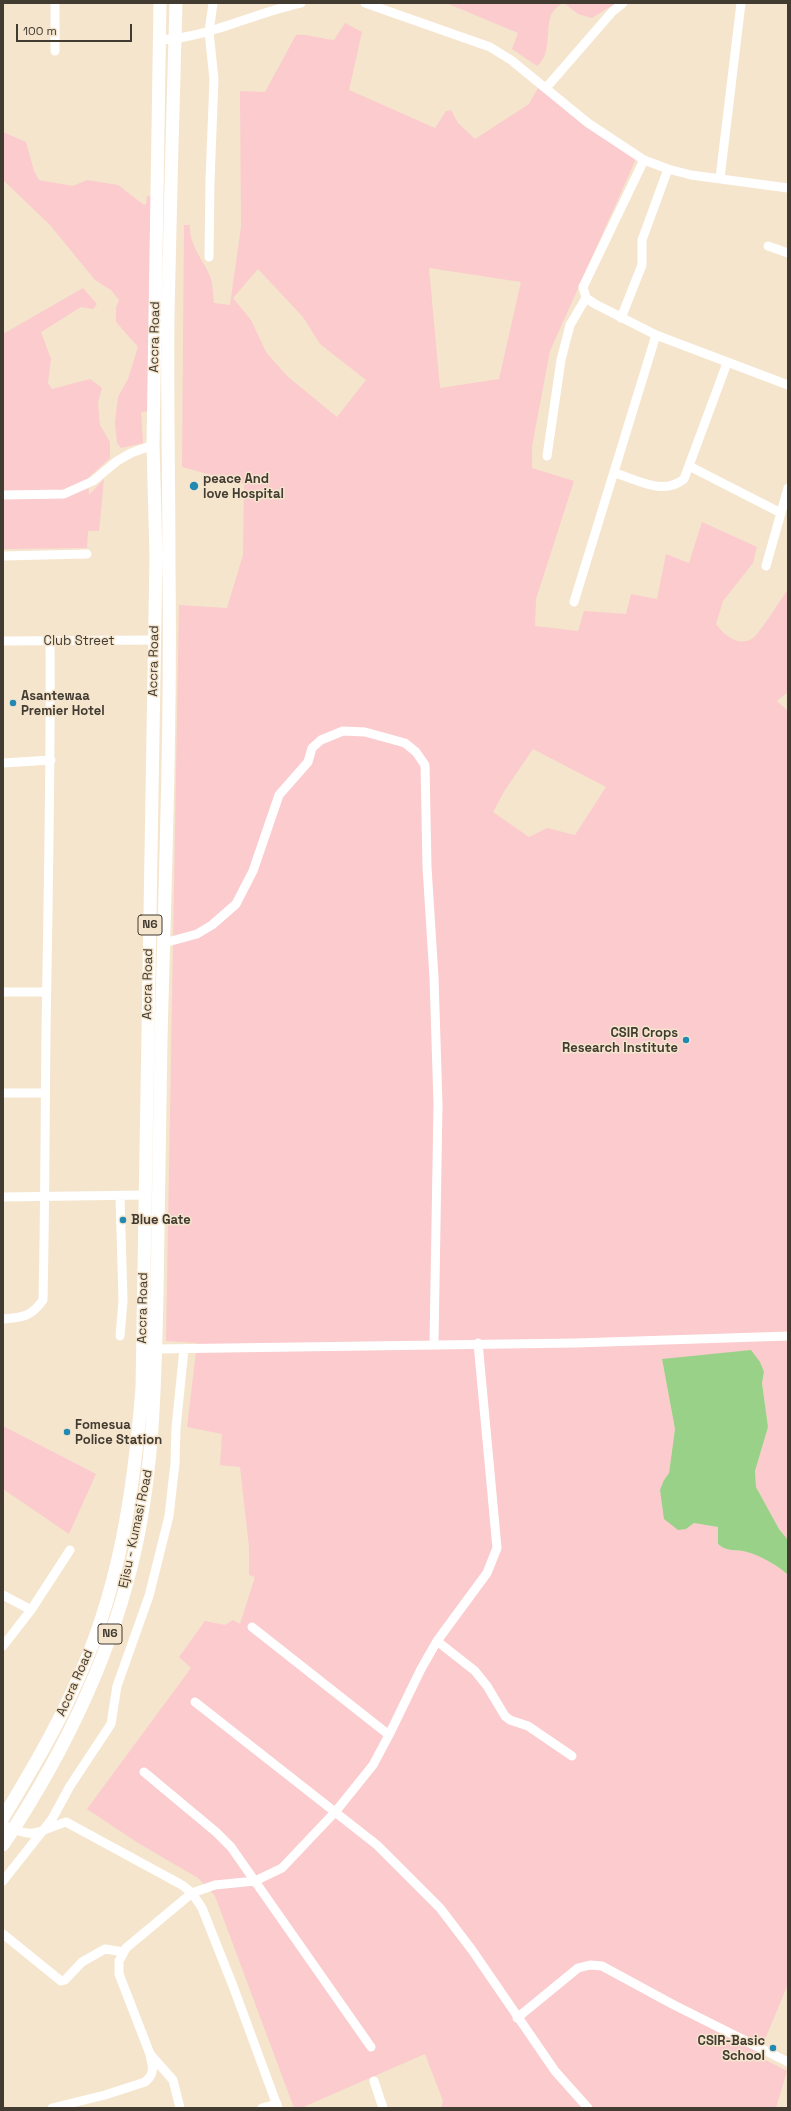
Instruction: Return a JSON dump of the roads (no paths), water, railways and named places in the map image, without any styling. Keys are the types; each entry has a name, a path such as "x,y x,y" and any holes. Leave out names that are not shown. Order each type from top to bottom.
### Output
{"highway":[{"name":"Accra Road","path":"3,1818 59,1720 75,1687 102,1617 121,1549 138,1444 142,1388 146,1195 156,556 153,445 160,3"},
{"name":"Accra Road","path":"154,1401 164,944 170,566 167,498 168,318 176,3"},
{"name":"Ejisu - Kumasi Road","path":"3,1845 8,1827 74,1722 90,1685 123,1597 135,1549 147,1488 152,1451 154,1401"}],"street":[{"path":"55,3 55,52"},
{"path":"209,257 214,79 209,32 213,3"},
{"path":"159,40 175,39 209,32 282,7 301,3"},
{"path":"365,3 490,47 511,60 588,123 644,160 668,169 788,188"},
{"path":"546,88 612,12 623,3"},
{"path":"720,178 741,3"},
{"path":"644,160 583,287 586,298 621,318 656,335 788,385"},
{"path":"621,318 642,266 642,240 668,169"},
{"path":"768,246 788,253"},
{"path":"547,456 561,360 570,325 586,298"},
{"path":"574,602 615,473 656,335"},
{"path":"615,473 660,488 676,486 684,479 727,363"},
{"path":"3,495 64,494 80,488 93,480 117,461 131,453 153,445"},
{"path":"689,466 781,513"},
{"path":"766,566 788,488"},
{"path":"3,556 87,554"},
{"name":"Club Street","path":"3,641 154,640"},
{"path":"3,1319 23,1317 35,1312 42,1300 46,1198 46,992 51,760 50,641"},
{"path":"164,944 197,934 212,925 236,904 253,871 278,795 308,762 312,748 321,740 343,731 365,732 405,743 416,752 425,765 427,867 434,977 438,1104 434,1344"},
{"path":"3,763 51,760"},
{"path":"3,992 46,992"},
{"path":"3,1093 45,1093"},
{"path":"3,1197 46,1198 146,1195"},
{"path":"120,1196 123,1301 120,1336"},
{"path":"156,1349 576,1343 788,1336"},
{"path":"52,2108 105,2095 145,2082 151,2077 153,2069 150,2054 119,1974 119,1961 126,1948 192,1893 215,1885 255,1881 282,1868 336,1812 372,1765 389,1735 421,1668 437,1641 487,1573 497,1548 478,1344"},
{"path":"3,1881 52,1819 70,1786 97,1748 111,1724 117,1686 149,1596 169,1516 175,1463 176,1421 184,1349"},
{"path":"3,1646 31,1610 70,1550"},
{"path":"3,1595 31,1610"},
{"path":"252,1627 389,1735"},
{"path":"437,1641 475,1671 487,1686 505,1716 510,1720 528,1726 572,1756"},
{"path":"195,1702 377,1845 440,1908 472,1950 554,2071 588,2108"},
{"path":"144,1772 216,1832 231,1847 371,2047"},
{"path":"8,1827 24,1834 40,1833 66,1822 182,1885 192,1893 202,1908 234,1986 277,2106 262,2108"},
{"path":"3,1934 61,1981 65,1980 82,1962 105,1949 124,1952"},
{"path":"517,2018 578,1968 590,1964 602,1966 674,2005 788,2062"},
{"path":"150,2054 173,2080 180,2108"},
{"path":"374,2081 383,2108"}],"place":[{"name":"peace And love Hospital","path":"194,486"},
{"name":"Asantewaa Premier Hotel","path":"13,703"},
{"name":"CSIR Crops Research Institute","path":"686,1040"},
{"name":"Blue Gate","path":"123,1220"},
{"name":"Fomesua Police Station","path":"67,1432"},
{"name":"CSIR-Basic School","path":"773,2048"}]}
